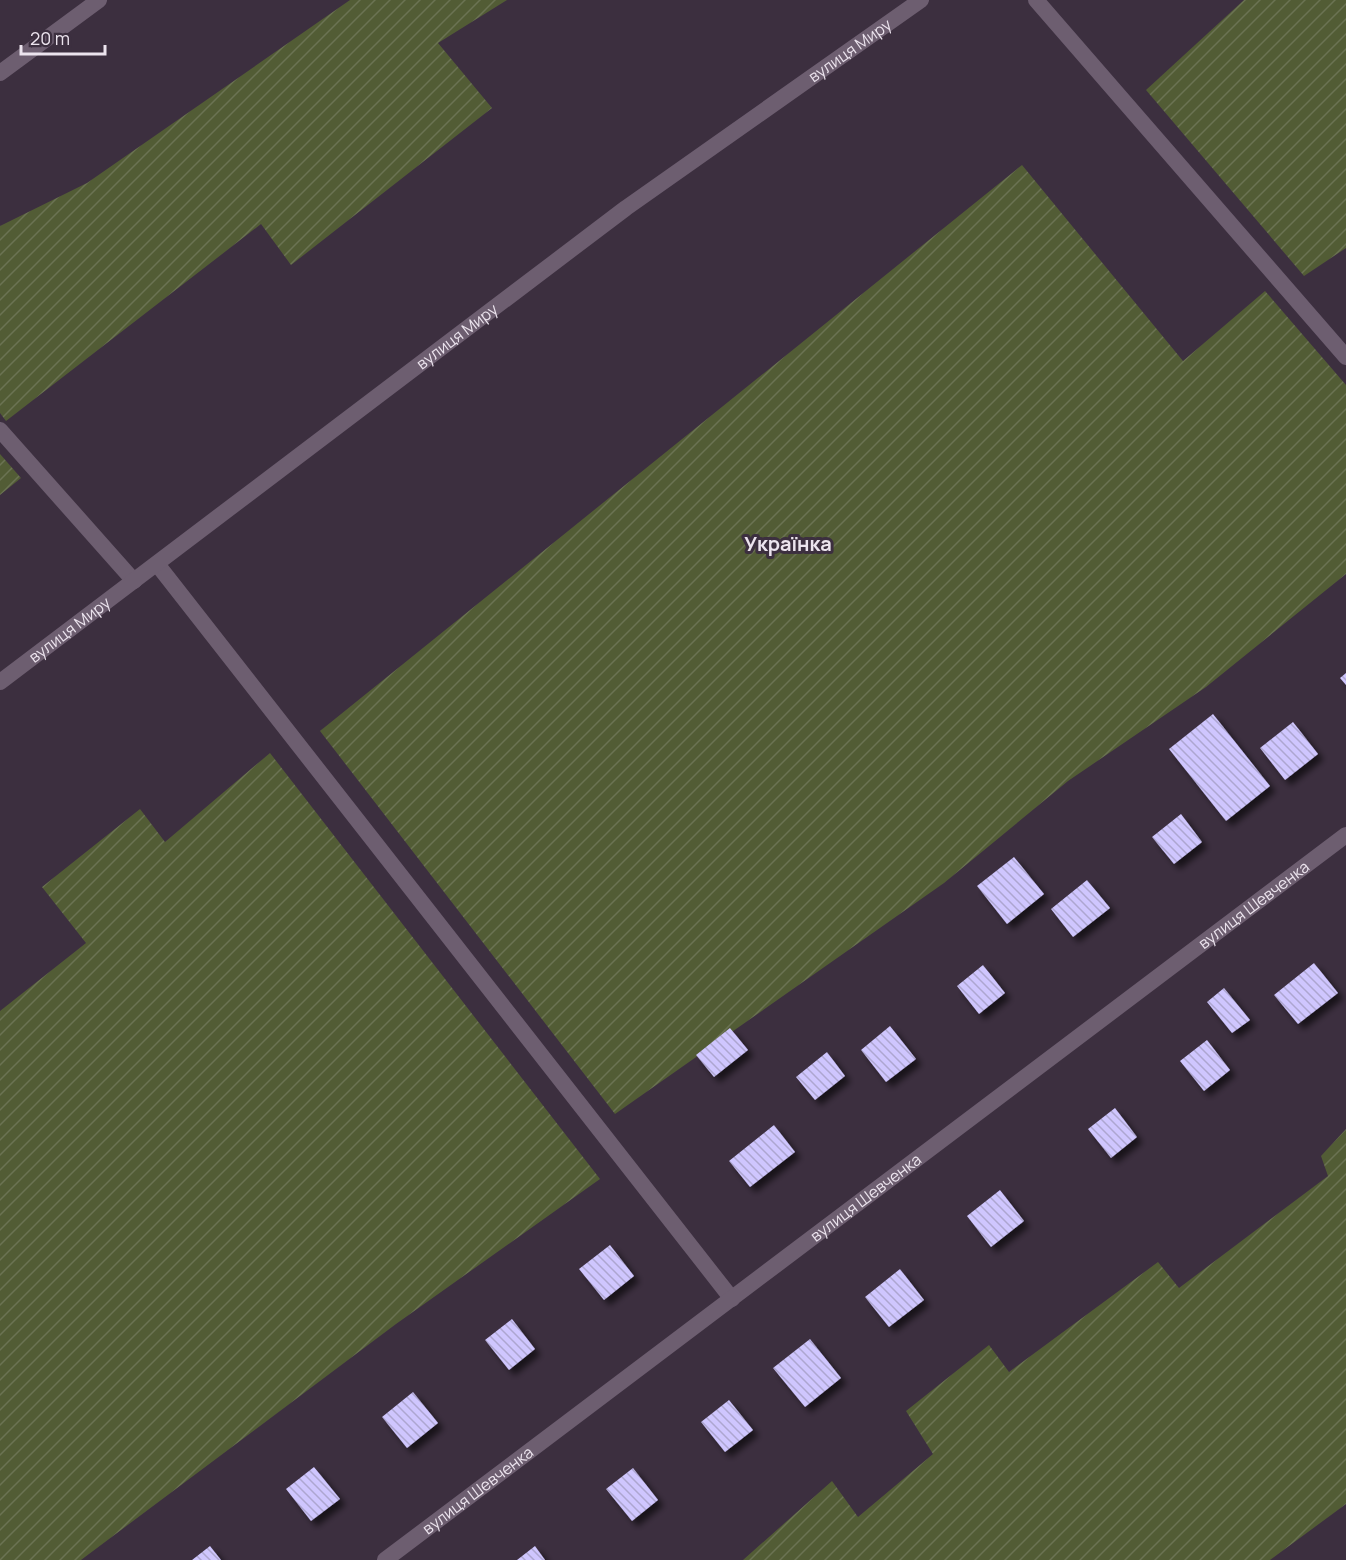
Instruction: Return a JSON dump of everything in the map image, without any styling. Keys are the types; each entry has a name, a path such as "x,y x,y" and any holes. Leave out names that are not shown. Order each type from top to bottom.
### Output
{"street":[{"path":"0,73 99,0"},
{"name":"вулиця Миру","path":"0,682 626,208 921,0"},
{"path":"1036,0 1346,357"},
{"path":"0,430 134,581"},
{"path":"156,564 732,1299"},
{"name":"вулиця Шевченка","path":"385,1560 1346,835"}],"green space":[{"path":"350,0 507,0 438,43 492,108 291,265 261,224 6,421 0,413 0,226 87,183"},
{"path":"1244,0 1346,0 1346,248 1304,276 1146,90"},
{"path":"1022,165 1183,361 1265,291 1346,385 1346,574 1206,687 1068,781 944,883 615,1114 320,731"},
{"path":"0,454 21,478 0,495"},
{"path":"270,753 600,1179 396,1324 81,1560 0,1560 0,1011 86,943 42,887 140,809 165,842"},
{"path":"1346,1129 1346,1504 1270,1560 743,1560 832,1481 858,1517 933,1454 906,1411 989,1345 1009,1372 1158,1262 1179,1288 1328,1176 1321,1156"}],"building":[{"path":"1346,673 1346,685 1340,678"},
{"path":"1213,714 1270,786 1226,821 1169,749"},
{"path":"1293,722 1318,754 1285,780 1260,748"},
{"path":"1181,814 1202,842 1174,864 1152,837"},
{"path":"1014,857 1044,894 1007,924 977,886"},
{"path":"1087,880 1110,908 1073,937 1051,909"},
{"path":"1314,963 1338,993 1298,1024 1274,995"},
{"path":"983,965 1005,993 979,1014 957,986"},
{"path":"1224,988 1250,1020 1232,1033 1207,1002"},
{"path":"890,1026 916,1059 886,1082 861,1050"},
{"path":"730,1028 748,1050 714,1077 696,1055"},
{"path":"1207,1040 1230,1070 1204,1091 1180,1061"},
{"path":"827,1052 845,1076 815,1100 796,1077"},
{"path":"1115,1108 1137,1137 1111,1158 1088,1129"},
{"path":"774,1125 795,1152 750,1187 729,1161"},
{"path":"1000,1190 1024,1221 991,1247 967,1216"},
{"path":"610,1245 634,1276 604,1300 579,1269"},
{"path":"900,1269 924,1300 889,1327 865,1297"},
{"path":"512,1319 535,1349 509,1370 485,1340"},
{"path":"810,1339 841,1378 805,1407 773,1368"},
{"path":"413,1392 438,1423 407,1448 382,1417"},
{"path":"729,1400 753,1430 725,1452 701,1422"},
{"path":"314,1467 340,1499 311,1521 286,1489"},
{"path":"633,1468 658,1500 632,1521 606,1489"},
{"path":"210,1546 221,1560 192,1560"},
{"path":"535,1546 545,1560 517,1560"}],"district":[{"name":"Українка","path":"788,543"}]}
